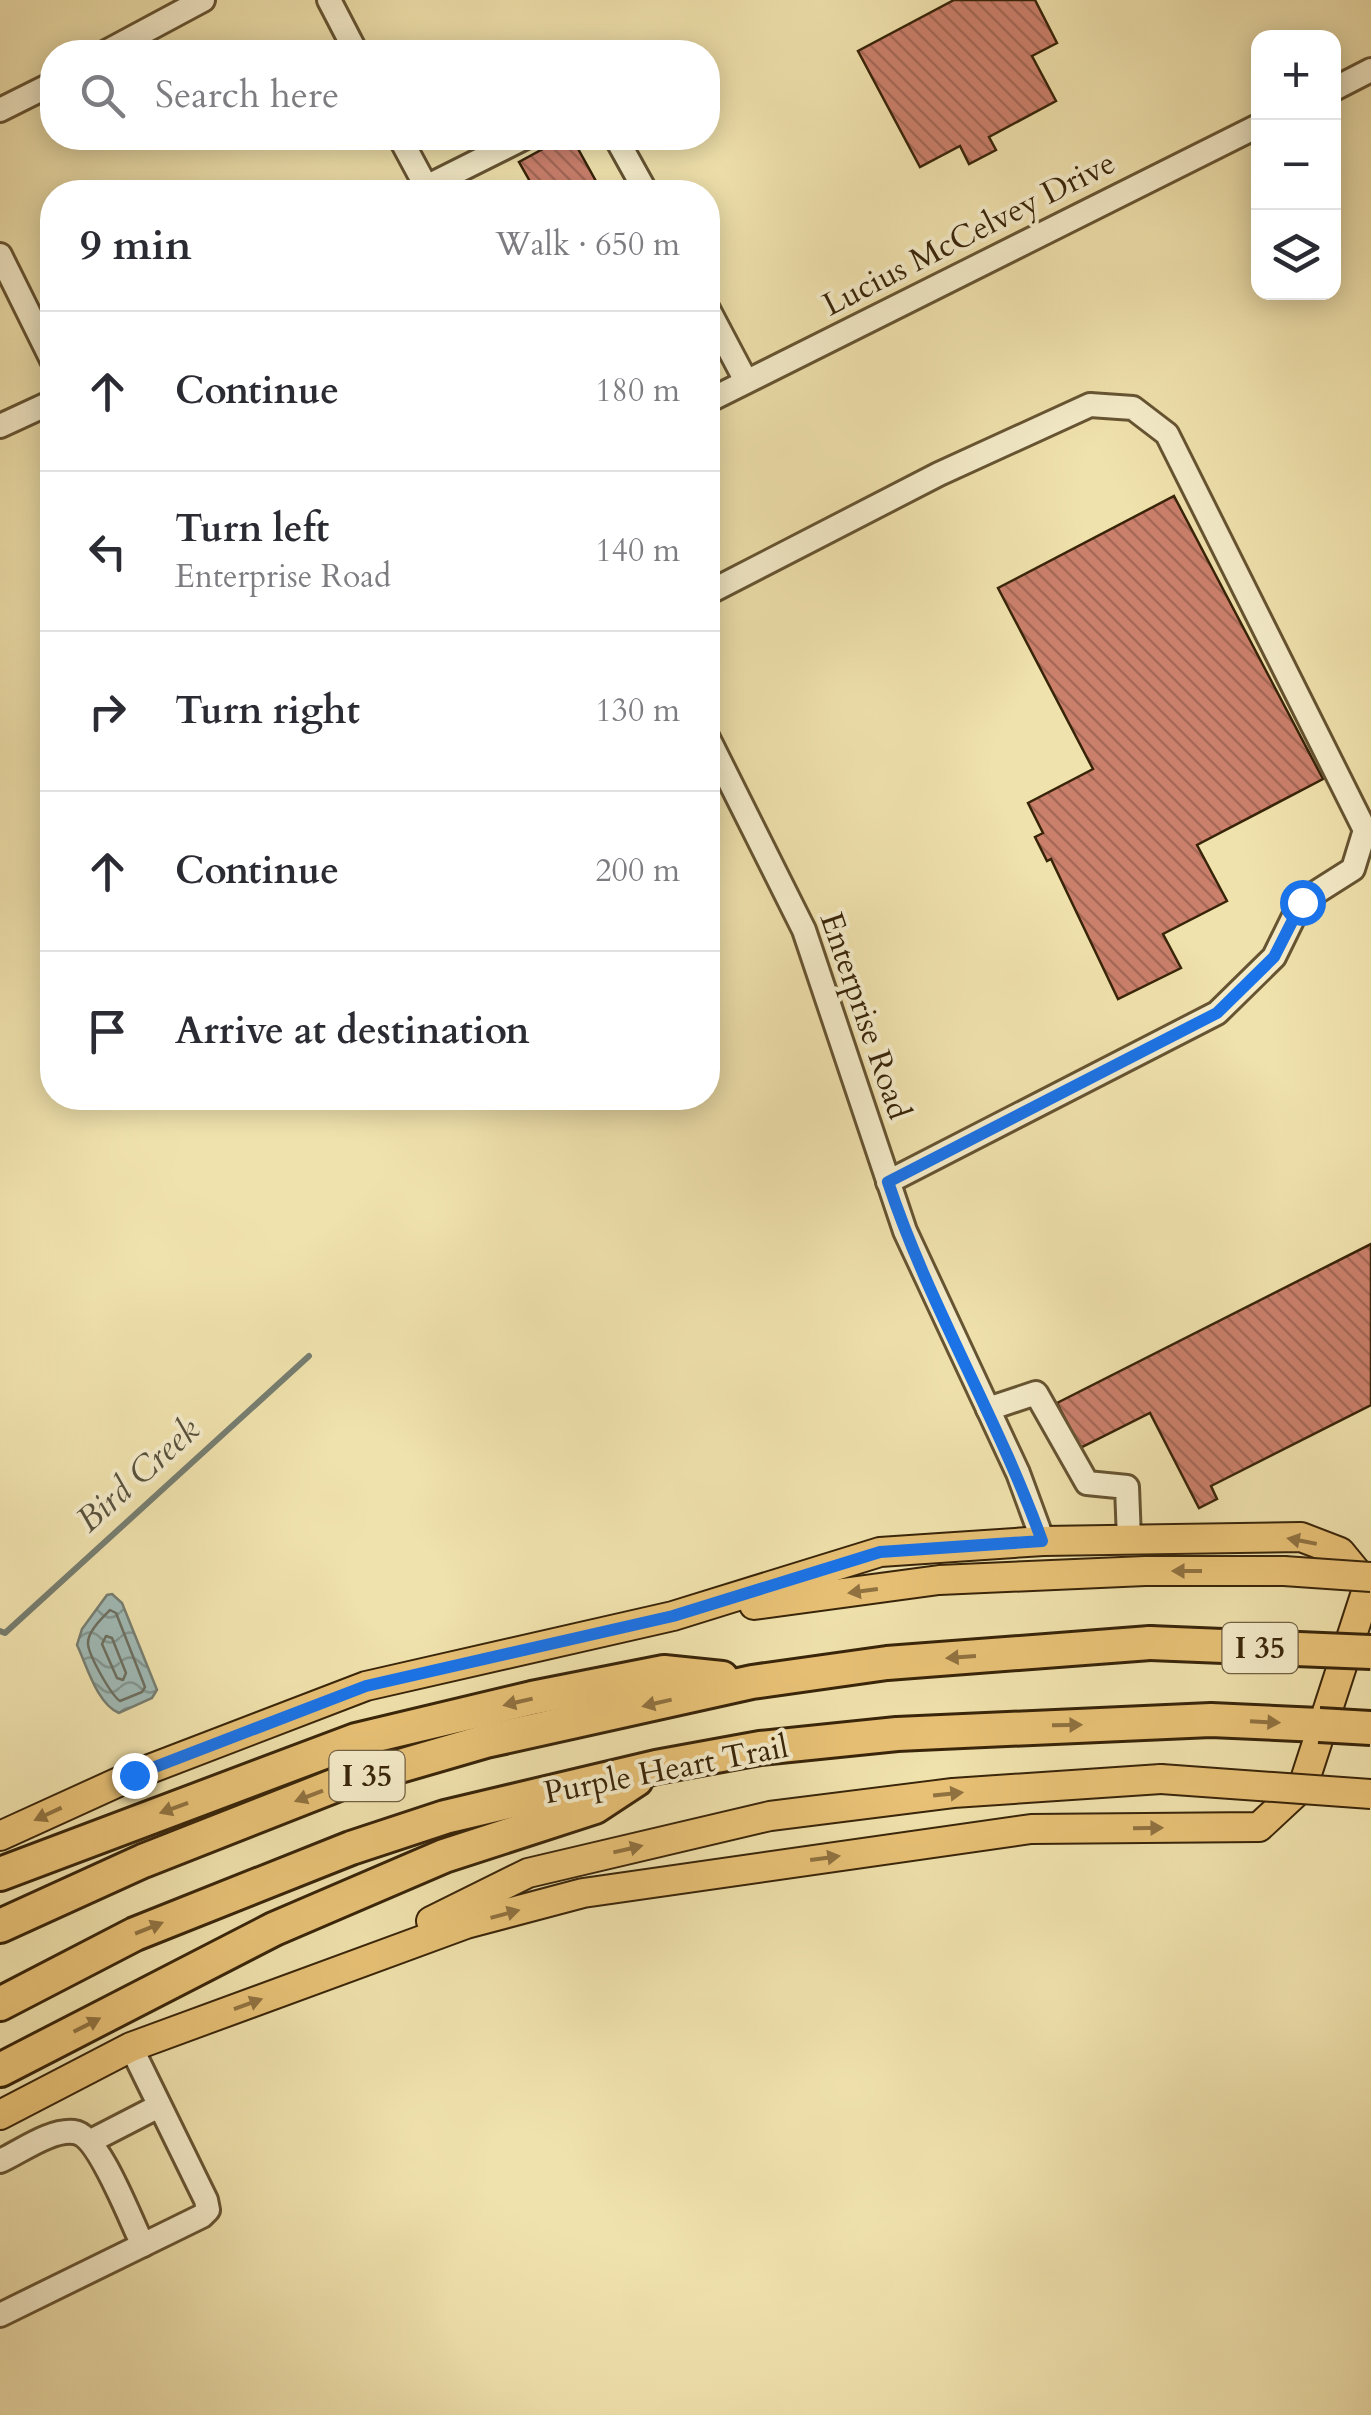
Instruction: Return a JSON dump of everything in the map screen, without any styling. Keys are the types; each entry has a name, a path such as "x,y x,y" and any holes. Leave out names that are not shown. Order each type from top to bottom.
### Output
{"highway":[{"name":"Purple Heart Trail","path":"0,1926 143,1861 340,1783 486,1740 752,1682 886,1663 1150,1644 1371,1652"},
{"path":"0,1874 356,1740 532,1698 664,1672 752,1682"},
{"name":"Purple Heart Trail","path":"0,2004 135,1934 351,1848 445,1818 656,1767 760,1748 897,1734 1212,1720 1371,1728"},
{"path":"0,2070 274,1929 444,1856 596,1808 656,1767"}],"main road":[{"path":"0,1836 134,1775 366,1686 673,1616 880,1552 1042,1541 1301,1537 1340,1552 1368,1586 1303,1786 1259,1827 1032,1829 583,1893 466,1924 130,2047 0,2116"},
{"path":"673,1616 939,1580 1145,1571 1371,1577"},
{"path":"314,1980 528,1873 770,1816 953,1793 1161,1780 1371,1794"}],"street":[{"path":"128,40 202,0"},
{"path":"329,0 350,40"},
{"path":"1341,85 1371,70"},
{"path":"0,110 40,90"},
{"name":"Lucius McCelvey Drive","path":"720,395 1251,130"},
{"path":"406,150 422,180"},
{"path":"446,180 502,150"},
{"path":"623,150 639,180"},
{"path":"0,255 40,336"},
{"path":"720,332 746,382"},
{"path":"720,587 939,474 1090,405 1133,408 1167,434 1364,830 1354,869 1302,902 1274,957 1217,1013 888,1182"},
{"path":"0,426 40,408"},
{"name":"Enterprise Road","path":"720,762 804,930 905,1232 1018,1474 1042,1541"},
{"path":"988,1409 1036,1393 1088,1483 1127,1488 1129,1540"},
{"path":"0,2315 208,2210 130,2047"},
{"path":"92,2140 159,2106"},
{"path":"0,2162 71,2131 92,2140 142,2245"}],"water":[{"path":"112,1594 122,1603 157,1690 152,1698 119,1713 99,1693 77,1645 82,1629 107,1595"}],"building":[{"path":"954,0 1035,0 1057,43 1032,56 1056,101 989,137 996,150 969,164 960,146 920,167 858,51"},
{"path":"541,150 579,150 595,180 529,180 519,162"},
{"path":"1174,496 1323,779 1197,845 1227,901 1163,934 1181,968 1118,999 1051,859 1047,861 1035,837 1043,833 1028,803 1093,769 998,588"},
{"path":"1371,1244 1371,1405 1211,1486 1217,1499 1199,1508 1150,1413 1080,1448 1057,1403"}],"waterway":[{"name":"Bird Creek","path":"0,1631 5,1633 309,1356"}],"route":[{"path":"134,1775 366,1686 673,1616 880,1552 1042,1541 1018,1474 905,1232 888,1182 1217,1013 1274,957 1302,902"}]}
